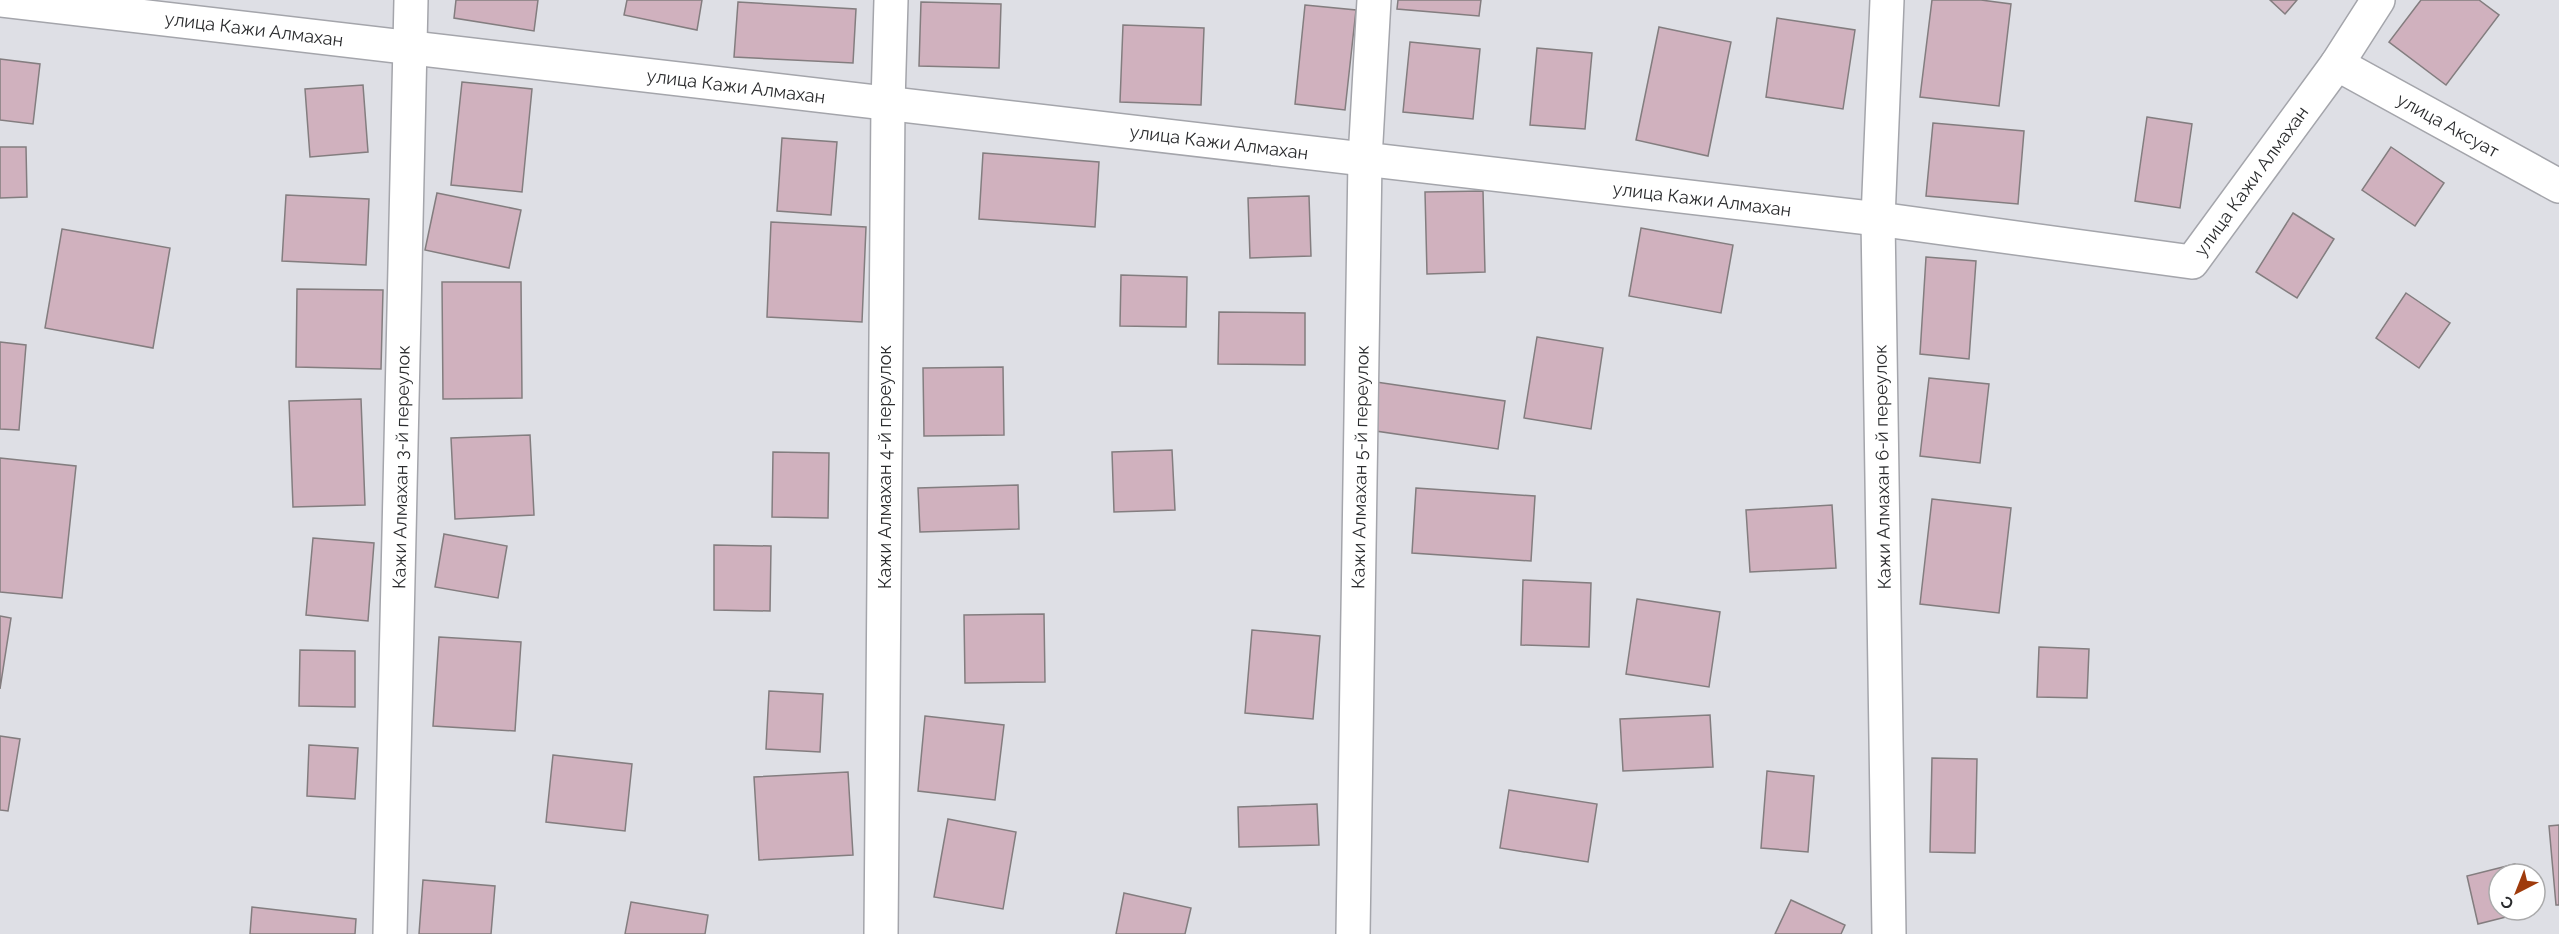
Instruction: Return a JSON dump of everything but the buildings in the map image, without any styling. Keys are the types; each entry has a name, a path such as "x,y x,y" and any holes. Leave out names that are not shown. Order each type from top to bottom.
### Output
{"street":[{"name":"улица Кажи Алмахан","path":"2,0 1878,219 2192,262 2337,64"},
{"name":"Кажи Алмахан 3-й переулок","path":"390,934 412,48 411,0"},
{"name":"Кажи Алмахан 4-й переулок","path":"880,934 891,0"},
{"name":"Кажи Алмахан 5-й переулок","path":"1353,934 1365,159 1374,0"},
{"name":"Кажи Алмахан 6-й переулок","path":"1887,0 1878,219 1889,934"},
{"path":"2337,64 2378,0"},
{"name":"улица Аксуат","path":"2337,64 2559,186"}]}
